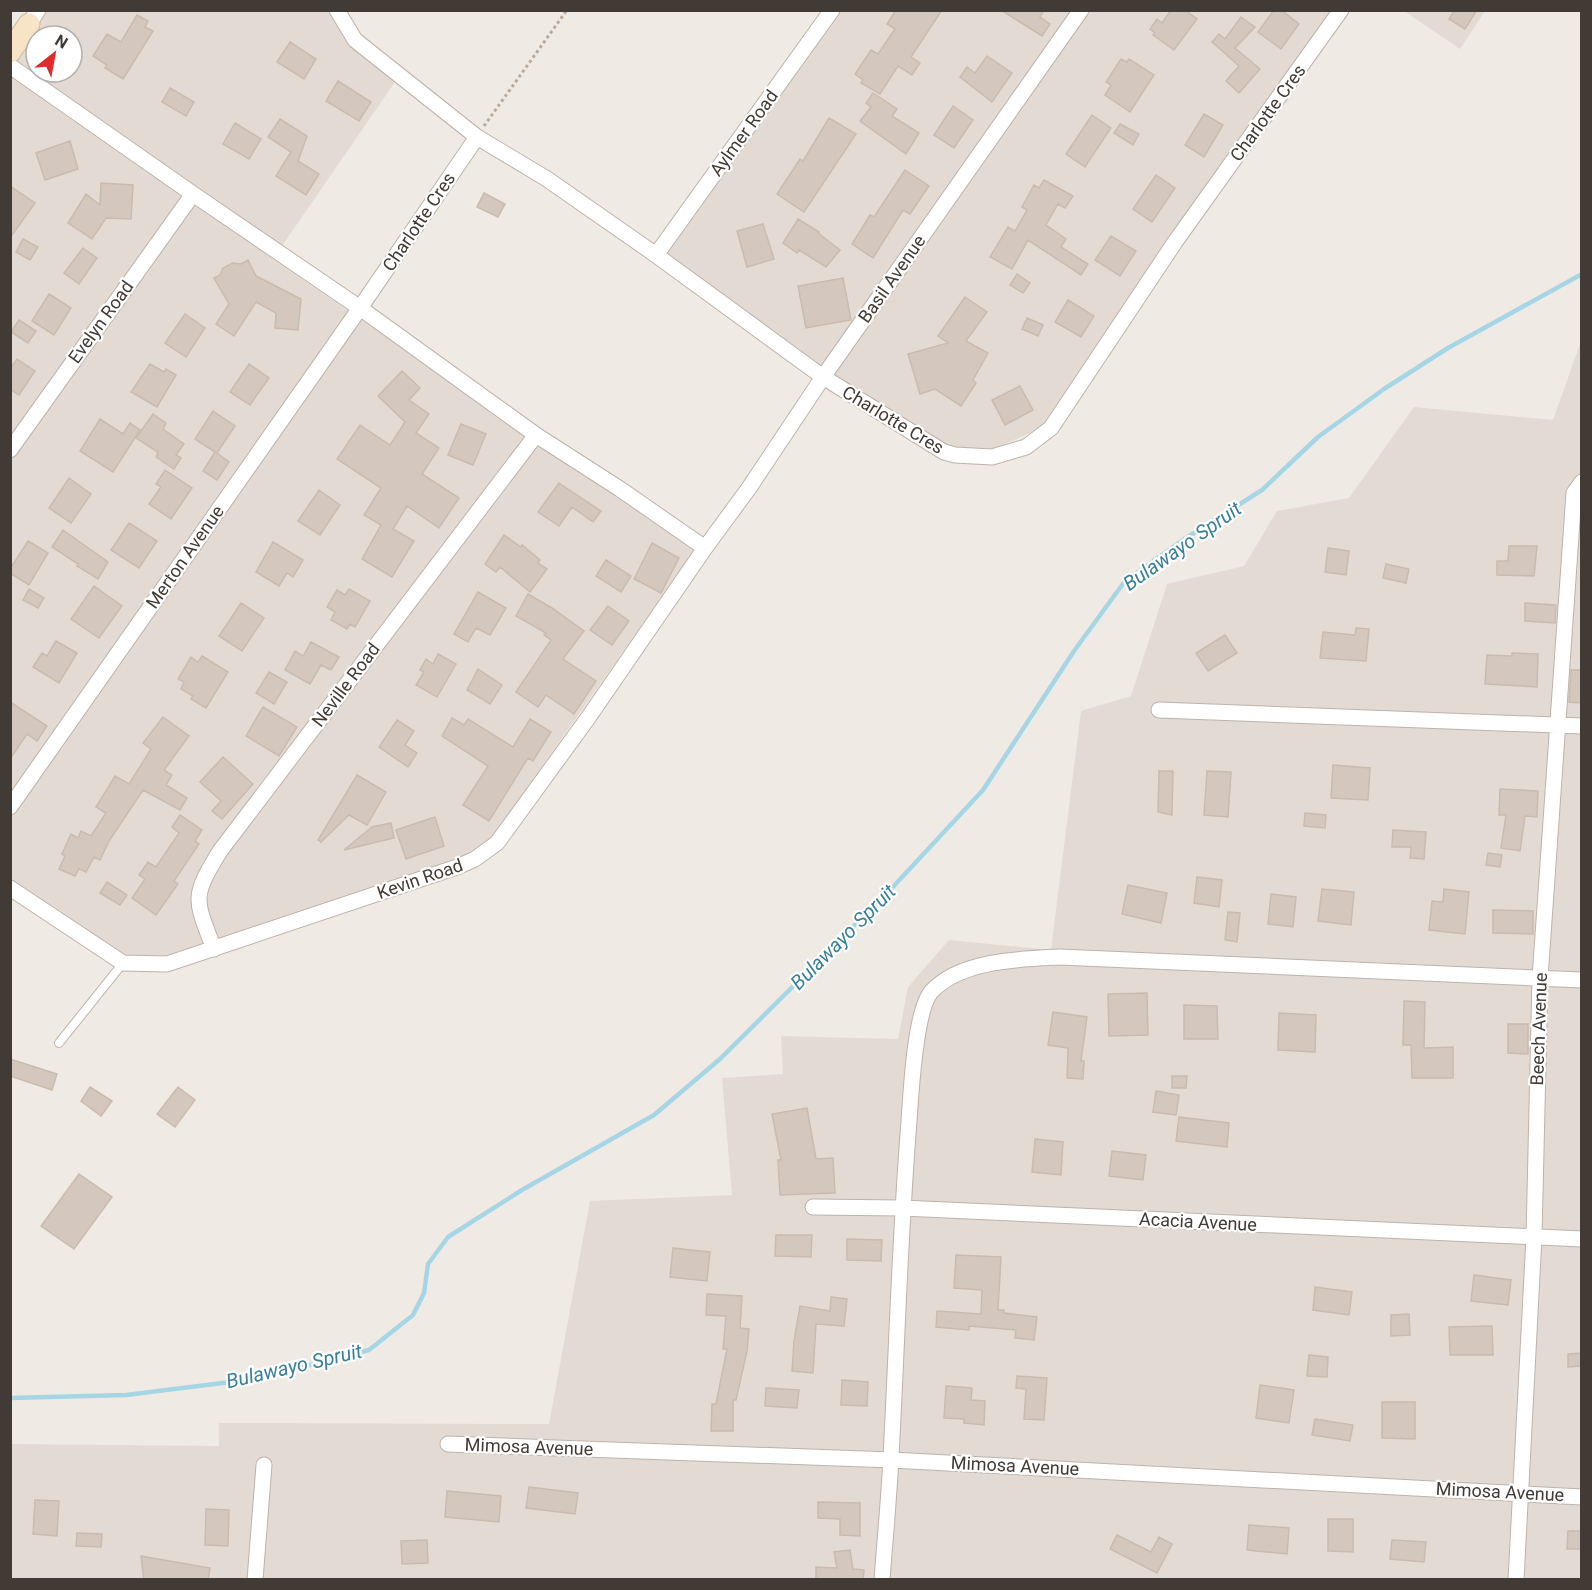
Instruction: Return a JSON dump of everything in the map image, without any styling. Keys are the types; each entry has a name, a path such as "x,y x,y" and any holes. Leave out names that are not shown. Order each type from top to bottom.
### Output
{"street":[{"name":"Charlotte Cres","path":"337,10 355,40 477,137 547,179 823,377 944,452 955,455 992,457 1026,447 1051,428 1175,242 1341,10"},
{"name":"Aylmer Road","path":"656,255 832,10"},
{"name":"Basil Avenue","path":"705,548 1081,10"},
{"path":"10,52 33,17"},
{"path":"10,66 360,308 536,435 620,489 705,548"},
{"name":"Charlotte Cres","path":"360,308 477,137"},
{"name":"Evelyn Road","path":"10,450 193,194"},
{"name":"Merton Avenue","path":"10,807 360,308"},
{"name":"Neville Road","path":"214,949 199,909 198,894 204,877 220,851 536,435"},
{"name":"Beech Avenue","path":"1516,1580 1534,1237 1540,978 1574,493 1581,482"},
{"name":"Kevin Road","path":"123,963 167,964 475,859 496,843 588,718 705,548"},
{"path":"1159,710 1581,726"},
{"path":"10,888 123,963"},
{"path":"882,1580 891,1460 902,1208 912,1080 923,1007 931,993 951,976 1004,960 1060,957 1581,980"},
{"name":"Acacia Avenue","path":"813,1207 902,1208 1581,1239"},
{"name":"Mimosa Avenue","path":"448,1444 891,1460 1581,1497"},
{"path":"255,1580 264,1465"}],"lane":[{"path":"59,1043 123,963"}],"path":[{"path":"477,137 567,10"}],"shaded area":[{"path":"39,11 330,11 350,45 395,82 273,259 695,550 490,840 453,862 165,959 125,958 11,883 10,53 24,33 24,84 84,84 84,24 30,24"},
{"path":"837,11 1332,11 1048,425 991,450 948,446 821,367 666,253"},
{"path":"1404,11 1485,11 1460,49"},
{"path":"1580,344 1581,1579 11,1580 11,1444 219,1446 219,1423 549,1424 590,1201 732,1195 722,1078 783,1074 781,1036 898,1039 908,987 949,940 1051,950 1081,711 1131,696 1167,584 1244,566 1277,511 1349,498 1414,407 1553,420"}],"building":[{"path":"896,10 942,10 911,57 920,63 912,75 898,66 880,94 861,83 863,80 855,74 871,50 878,54 895,29 887,24"},
{"path":"1001,10 1044,10 1040,17 1050,24 1042,36"},
{"path":"1171,10 1185,10 1197,19 1174,50 1153,35 1155,33 1150,29 1157,19 1162,23"},
{"path":"1274,10 1281,10 1299,24 1281,49 1258,32"},
{"path":"1455,10 1477,10 1465,29 1449,19"},
{"path":"137,15 148,21 145,27 153,31 123,79 105,68 107,65 93,56 107,34 121,42"},
{"path":"1241,17 1255,27 1235,48 1260,69 1239,93 1226,81 1239,66 1212,42 1219,34 1225,39"},
{"path":"290,42 316,59 304,79 277,62"},
{"path":"987,56 1012,73 992,102 960,77 967,67 975,73"},
{"path":"1121,59 1127,62 1129,59 1154,75 1130,112 1105,95 1111,85 1106,82"},
{"path":"338,81 371,102 359,121 326,101"},
{"path":"170,88 194,102 186,116 162,102"},
{"path":"873,93 897,109 892,116 919,133 906,154 860,121 871,107 866,103"},
{"path":"953,106 973,120 954,148 934,135"},
{"path":"1204,114 1223,125 1204,157 1185,145"},
{"path":"1092,115 1111,128 1085,167 1066,154"},
{"path":"829,118 856,134 804,212 777,194 800,159 803,161"},
{"path":"280,119 307,136 298,161 319,174 306,195 276,176 291,152 268,137"},
{"path":"235,123 261,139 249,159 223,144"},
{"path":"1120,124 1139,134 1133,145 1114,133"},
{"path":"70,141 78,169 45,180 36,153"},
{"path":"905,170 929,186 910,214 903,210 873,258 852,244 870,215 874,217"},
{"path":"1156,175 1175,188 1152,222 1133,209"},
{"path":"1044,180 1073,196 1065,208 1058,204 1046,225 1066,239 1061,247 1088,264 1081,275 1028,240 1012,269 990,257 1008,227 1015,231 1027,210 1022,207 1034,185 1039,188"},
{"path":"101,183 133,185 131,219 106,218 92,239 68,223 86,194 100,205"},
{"path":"10,186 35,203 10,238"},
{"path":"484,193 505,204 498,217 477,207"},
{"path":"798,219 819,232 840,250 826,267 799,250 797,253 783,243"},
{"path":"763,224 774,259 747,267 737,231"},
{"path":"1111,236 1136,251 1120,276 1095,260"},
{"path":"23,239 38,247 30,260 16,252"},
{"path":"83,248 97,258 79,284 64,273"},
{"path":"248,260 256,276 301,299 298,330 275,328 276,313 256,302 234,336 216,324 229,304 214,278 220,275 223,268"},
{"path":"1017,274 1030,283 1023,293 1010,285"},
{"path":"843,278 851,320 806,328 798,286"},
{"path":"49,294 71,308 54,335 32,321"},
{"path":"965,297 987,312 966,341 988,353 973,380 976,383 961,406 935,389 920,394 908,354 948,343 938,336"},
{"path":"1068,300 1094,316 1081,337 1055,322"},
{"path":"185,314 205,328 186,357 165,343"},
{"path":"1027,318 1043,325 1038,336 1022,329"},
{"path":"19,320 36,331 28,343 11,332"},
{"path":"17,359 35,371 19,395 10,389 10,369"},
{"path":"150,364 164,372 166,369 176,375 157,407 131,392"},
{"path":"249,364 269,378 250,405 230,392"},
{"path":"402,371 420,388 409,400 429,414 416,433 439,448 422,474 459,498 439,528 407,506 393,529 414,541 392,577 362,559 381,525 364,515 381,488 337,459 360,425 390,445 405,422 378,396"},
{"path":"1020,386 1033,410 1005,425 992,400"},
{"path":"213,411 235,426 217,453 229,462 217,480 203,471 215,452 195,439"},
{"path":"153,414 166,423 163,429 184,444 176,455 181,458 174,469 156,457 158,452 136,438"},
{"path":"100,419 123,434 130,423 140,430 113,472 80,451"},
{"path":"461,424 486,434 473,465 448,455"},
{"path":"165,470 192,488 171,519 149,504 161,487 156,484"},
{"path":"69,478 91,494 71,523 49,508"},
{"path":"559,483 601,511 593,522 572,507 559,526 538,512"},
{"path":"319,490 340,505 320,535 298,521"},
{"path":"129,523 157,541 139,568 111,550"},
{"path":"63,530 108,562 98,579 52,547"},
{"path":"504,535 521,547 522,545 540,560 538,563 547,569 530,592 500,567 496,572 485,564"},
{"path":"28,541 48,553 29,585 10,573 10,569"},
{"path":"273,542 303,560 293,577 287,573 279,586 256,572"},
{"path":"652,543 679,558 661,593 634,579"},
{"path":"1509,546 1537,546 1534,576 1497,575 1497,561 1508,561"},
{"path":"1328,548 1349,551 1346,575 1325,572"},
{"path":"606,560 631,576 621,592 596,576"},
{"path":"1386,564 1409,569 1406,583 1383,578"},
{"path":"94,586 122,606 99,638 71,619"},
{"path":"29,589 44,598 38,608 23,600"},
{"path":"349,589 370,601 355,627 350,624 347,629 331,620 335,612 327,607 337,590 345,595"},
{"path":"478,592 506,608 490,635 476,628 468,642 454,634"},
{"path":"528,594 584,631 563,659 596,681 574,714 546,695 538,707 516,692 551,640 544,635 546,633 516,616"},
{"path":"241,603 264,618 242,651 219,636"},
{"path":"1525,603 1556,605 1555,623 1525,621"},
{"path":"608,606 629,621 612,645 590,630"},
{"path":"1356,628 1369,629 1366,661 1320,658 1323,632 1355,635"},
{"path":"1225,635 1237,653 1208,671 1196,653"},
{"path":"56,641 77,653 59,683 33,667 42,653 47,656"},
{"path":"311,642 339,657 331,670 321,665 310,684 285,670 295,651 303,656"},
{"path":"1512,653 1538,654 1537,687 1485,684 1487,655 1512,656"},
{"path":"438,654 456,664 437,697 416,685 424,672 420,670 426,659 433,664"},
{"path":"202,656 228,672 206,708 191,699 193,696 181,689 184,682 178,679 191,657 198,662"},
{"path":"478,669 502,685 490,704 467,690"},
{"path":"1571,670 1581,670 1581,703 1569,702"},
{"path":"269,672 287,682 274,704 256,693"},
{"path":"10,702 47,726 37,741 27,734 10,759"},
{"path":"263,707 297,727 279,756 246,736"},
{"path":"163,717 189,736 164,770 172,775 166,785 187,798 180,810 143,790 109,841 100,860 94,857 86,872 79,869 75,876 59,869 65,856 62,854 71,834 78,838 81,831 91,836 106,813 96,807 115,776 129,784 151,749 143,743"},
{"path":"452,718 464,725 468,719 513,747 530,719 551,732 533,761 528,758 489,821 463,805 488,766 442,736"},
{"path":"397,720 414,731 405,745 417,753 408,767 379,747"},
{"path":"223,757 253,784 222,819 212,811 221,801 200,782"},
{"path":"1333,765 1370,768 1368,800 1331,798"},
{"path":"1159,771 1173,771 1172,815 1158,812"},
{"path":"1207,771 1231,772 1228,817 1204,815"},
{"path":"357,775 386,792 367,825 349,815 321,842 318,840"},
{"path":"1500,789 1538,791 1537,817 1525,816 1520,851 1501,848 1506,815 1499,815"},
{"path":"1305,813 1326,815 1325,828 1304,826"},
{"path":"180,815 202,830 195,841 199,844 174,881 178,884 156,915 132,898 145,879 139,875 148,862 156,867 179,833 172,827"},
{"path":"435,817 444,846 406,859 396,830"},
{"path":"391,823 394,838 344,850 372,827"},
{"path":"1393,830 1426,832 1424,859 1410,858 1411,847 1392,847"},
{"path":"1488,853 1502,855 1500,867 1486,865"},
{"path":"1197,877 1222,880 1219,907 1194,903"},
{"path":"107,882 127,895 120,905 100,893"},
{"path":"1128,885 1167,893 1161,923 1122,914"},
{"path":"1322,889 1354,892 1351,925 1318,921"},
{"path":"1444,889 1469,892 1465,934 1429,930 1432,901 1443,902"},
{"path":"1271,894 1296,897 1293,927 1268,924"},
{"path":"1493,910 1533,911 1533,934 1493,933"},
{"path":"1228,912 1240,913 1237,942 1225,940"},
{"path":"1147,993 1148,1035 1109,1036 1108,994"},
{"path":"1404,1001 1425,1002 1424,1048 1453,1047 1453,1078 1412,1078 1411,1045 1403,1045"},
{"path":"1184,1005 1217,1006 1218,1039 1184,1039"},
{"path":"1053,1012 1087,1017 1081,1061 1084,1061 1083,1079 1067,1078 1068,1048 1048,1045"},
{"path":"1279,1013 1316,1015 1315,1052 1278,1050"},
{"path":"1508,1024 1528,1024 1528,1054 1508,1053"},
{"path":"10,1059 57,1074 52,1090 10,1076"},
{"path":"1172,1076 1187,1076 1186,1088 1172,1088"},
{"path":"90,1087 112,1101 101,1116 81,1101"},
{"path":"178,1087 195,1100 175,1127 157,1114"},
{"path":"1156,1091 1179,1095 1176,1115 1153,1112"},
{"path":"807,1108 816,1159 833,1158 835,1193 780,1195 778,1160 781,1160 772,1114"},
{"path":"1179,1117 1229,1123 1227,1147 1176,1141"},
{"path":"1035,1139 1063,1142 1061,1175 1032,1172"},
{"path":"1112,1151 1146,1155 1143,1180 1109,1176"},
{"path":"79,1174 112,1197 74,1249 41,1226"},
{"path":"776,1235 812,1235 811,1257 775,1256"},
{"path":"847,1239 882,1240 881,1261 847,1260"},
{"path":"673,1248 710,1252 707,1281 670,1277"},
{"path":"956,1255 1001,1257 998,1310 1004,1310 1004,1313 1037,1317 1034,1340 1015,1338 1016,1330 969,1326 969,1330 936,1327 937,1311 981,1314 982,1290 954,1288"},
{"path":"1474,1275 1511,1280 1508,1305 1471,1301"},
{"path":"1315,1287 1352,1292 1349,1315 1313,1310"},
{"path":"707,1294 742,1296 740,1328 749,1329 747,1351 736,1400 733,1400 733,1431 711,1431 712,1404 716,1404 727,1349 723,1349 726,1316 706,1315"},
{"path":"831,1297 847,1299 844,1326 816,1324 813,1373 792,1371 800,1306 830,1311"},
{"path":"1409,1314 1410,1335 1391,1336 1391,1315"},
{"path":"1492,1326 1493,1355 1450,1355 1449,1327"},
{"path":"1581,1353 1581,1366 1568,1367 1568,1354"},
{"path":"1309,1355 1328,1357 1327,1377 1307,1376"},
{"path":"1017,1376 1047,1378 1044,1420 1024,1419 1026,1389 1016,1388"},
{"path":"842,1380 868,1382 867,1406 841,1405"},
{"path":"1260,1385 1294,1390 1289,1423 1256,1418"},
{"path":"946,1386 972,1388 971,1400 985,1401 984,1425 964,1423 964,1419 944,1418"},
{"path":"766,1388 799,1390 797,1408 765,1406"},
{"path":"1382,1402 1415,1402 1415,1439 1382,1438"},
{"path":"1315,1419 1353,1425 1350,1441 1312,1435"},
{"path":"529,1487 578,1493 575,1514 526,1508"},
{"path":"447,1491 501,1496 499,1522 445,1517"},
{"path":"35,1500 59,1501 57,1536 33,1534"},
{"path":"818,1502 860,1503 860,1536 840,1535 840,1519 818,1518"},
{"path":"206,1509 229,1510 228,1546 205,1545"},
{"path":"1328,1519 1353,1519 1353,1552 1328,1551"},
{"path":"1249,1525 1289,1528 1287,1554 1247,1550"},
{"path":"1568,1531 1581,1531 1581,1549 1567,1549"},
{"path":"77,1533 102,1534 101,1547 76,1546"},
{"path":"1117,1535 1151,1552 1159,1537 1172,1544 1157,1573 1110,1549"},
{"path":"427,1540 428,1563 402,1564 401,1541"},
{"path":"1392,1540 1426,1542 1424,1562 1390,1559"},
{"path":"850,1550 853,1569 864,1570 863,1580 816,1580 816,1567 837,1568 834,1552"},
{"path":"141,1556 210,1568 208,1580 144,1580"}],"waterway":[{"name":"Bulawayo Spruit","path":"10,1398 126,1395 255,1379 369,1350 413,1315 424,1293 428,1264 448,1237 522,1190 654,1115 720,1059 891,889 983,790 1074,651 1125,581 1183,540 1262,490 1318,437 1384,389 1448,348 1582,274"}]}
